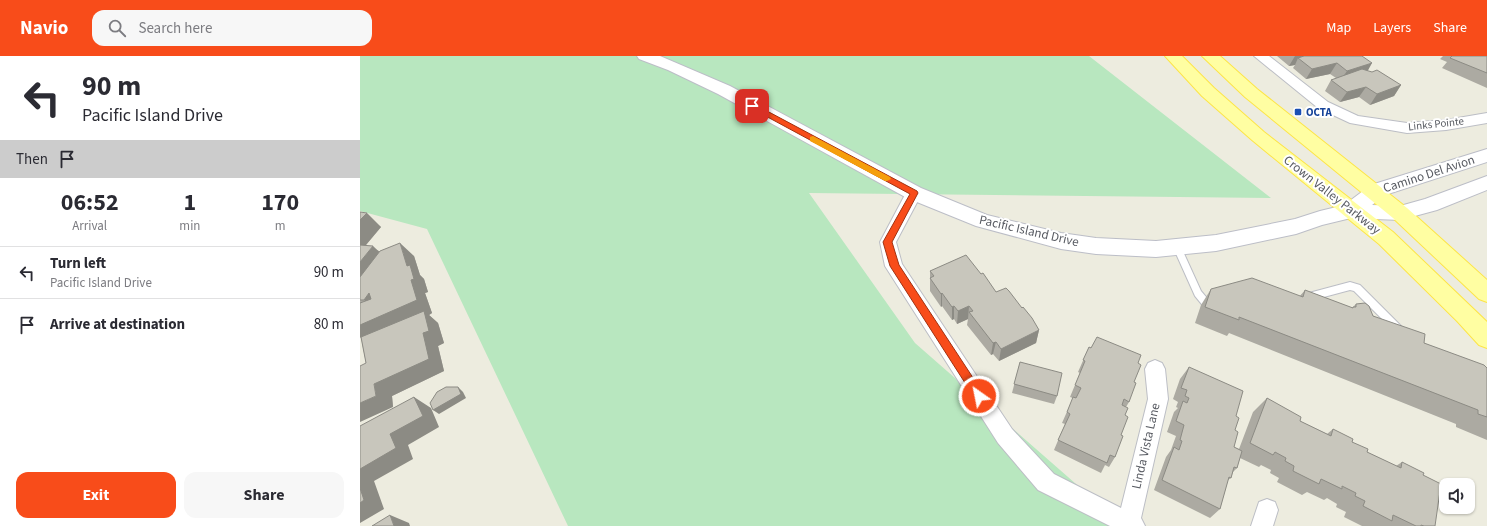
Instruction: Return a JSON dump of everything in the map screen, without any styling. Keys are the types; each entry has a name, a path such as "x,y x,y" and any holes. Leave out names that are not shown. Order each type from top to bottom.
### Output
{"main road":[{"name":"Pacific Island Drive","path":"645,56 674,67 724,90 914,193 982,221 1061,241 1096,246 1148,248 1216,243 1296,226 1320,218 1351,211"},
{"name":"Crown Valley Parkway","path":"1173,56 1208,92 1258,136 1386,238 1465,314 1487,338"},
{"path":"1210,56 1257,98 1400,213 1487,293"},
{"name":"Camino Del Avion","path":"1351,211 1375,192 1400,182 1487,155"},
{"name":"Camino Del Avion","path":"1351,211 1400,213 1430,205 1487,184"}],"street":[{"name":"Links Pointe","path":"1261,56 1323,105 1355,120 1407,128 1446,125 1487,118"},
{"path":"914,193 888,242 894,266 1005,436 1046,482 1132,524"},
{"name":"Linda Vista Lane","path":"1132,524 1158,399 1155,369"}],"lane":[{"path":"1176,247 1198,293 1207,304"},
{"path":"1292,301 1350,286 1357,288 1407,338"}],"green space":[{"path":"360,56 1089,56 1271,198 809,193 915,343 1124,526 568,526 427,229 360,211"}],"building":[{"path":"1304,56 1362,56 1372,63 1347,71 1337,63 1312,69 1298,58"},
{"path":"1452,56 1487,56 1487,73 1450,58"},
{"path":"1362,69 1372,72 1377,70 1401,85 1377,94 1366,87 1347,92 1331,80"},
{"path":"360,212 367,213 360,220"},
{"path":"400,243 407,266 410,265 414,279 411,280 417,300 360,325 360,303 371,299 369,293 364,300 360,300 360,277 380,251"},
{"path":"360,245 373,246 360,262"},
{"path":"966,255 981,274 983,273 996,292 1006,288 1009,291 1032,318 1039,330 1001,349 996,342 993,343 969,312 973,311 969,306 958,311 954,306 952,307 930,278 934,276 930,271"},
{"path":"1252,278 1303,297 1305,290 1353,308 1356,307 1356,304 1365,303 1369,306 1373,316 1425,334 1424,343 1484,365 1487,368 1487,417 1478,414 1478,410 1239,317 1239,320 1205,307 1211,289"},
{"path":"424,311 429,331 423,333 429,359 374,384 376,396 360,403 360,366 366,363 361,337"},
{"path":"1097,337 1141,355 1138,363 1141,365 1134,382 1136,383 1129,402 1124,399 1122,405 1128,408 1125,415 1128,417 1121,435 1123,436 1115,457 1110,455 1107,463 1058,440 1070,414 1067,412 1073,397 1076,398 1081,388 1075,385 1085,361 1083,360 1089,347 1091,348"},
{"path":"1020,362 1062,373 1057,396 1014,384"},
{"path":"1189,367 1243,391 1236,416 1239,418 1235,430 1238,432 1234,447 1242,451 1237,468 1234,467 1231,478 1229,477 1220,509 1162,480 1174,447 1179,450 1182,441 1180,440 1184,425 1176,421 1183,401 1187,403 1189,398 1185,396 1187,390 1181,388"},
{"path":"446,387 458,387 461,394 433,410 430,403 437,392"},
{"path":"414,397 423,416 390,434 396,448 360,469 360,426"},
{"path":"1267,398 1301,417 1300,421 1331,436 1333,429 1353,439 1352,442 1368,449 1367,452 1401,468 1402,462 1424,473 1423,475 1439,483 1439,498 1435,526 1416,526 1393,515 1392,521 1363,506 1365,501 1355,496 1356,493 1342,486 1342,489 1321,479 1319,484 1293,471 1294,466 1285,461 1286,458 1275,452 1273,455 1250,443"},
{"path":"360,488 364,500 360,503"},
{"path":"390,515 394,526 372,526"}],"slow traffic":[{"path":"813,139 887,179"}],"place":[{"name":"OCTA","path":"1298,112"}],"route":[{"path":"752,106 914,193 888,242 894,266 979,396"}]}
